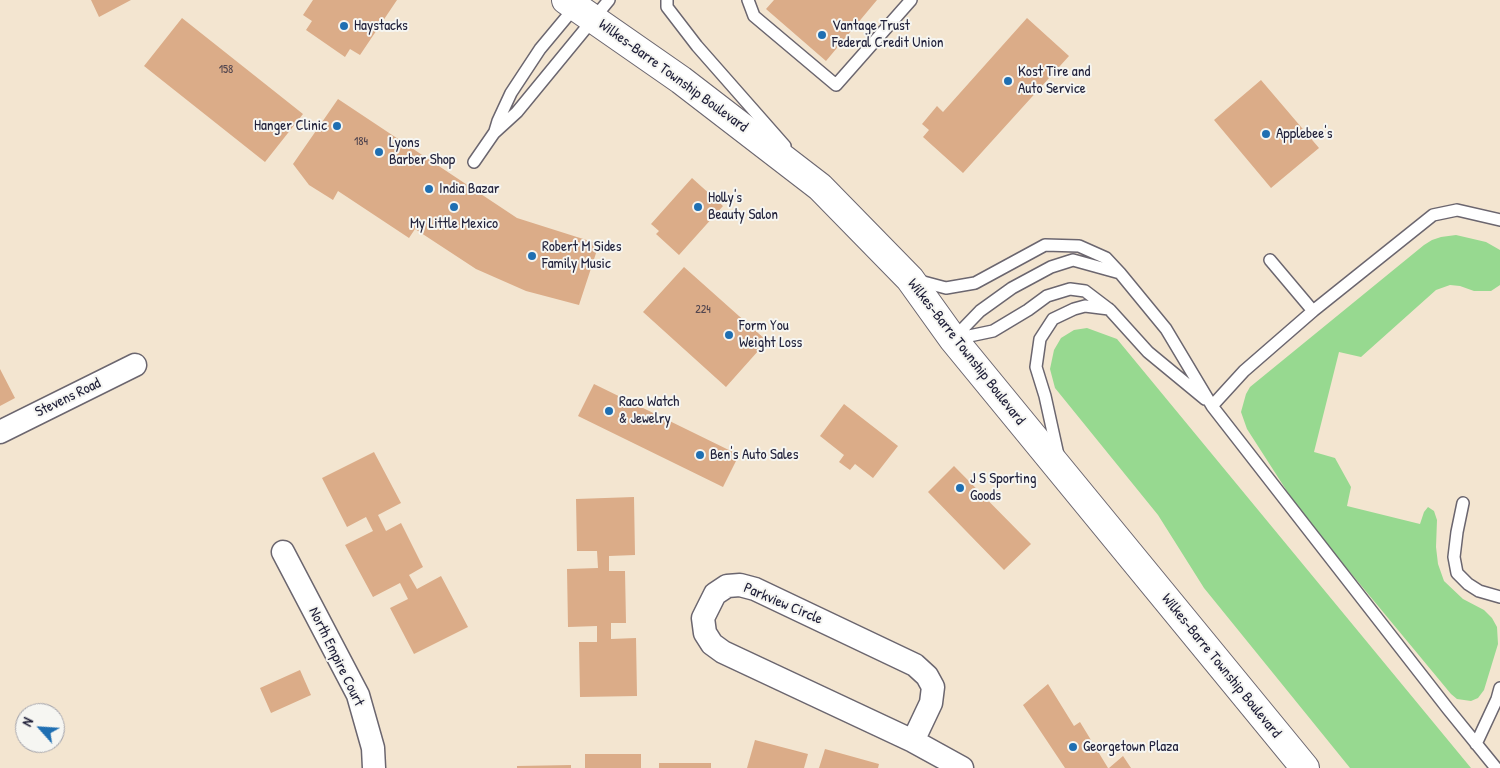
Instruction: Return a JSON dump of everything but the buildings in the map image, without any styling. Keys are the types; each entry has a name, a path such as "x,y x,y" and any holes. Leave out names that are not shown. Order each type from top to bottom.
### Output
{"main road":[{"name":"Wilkes-Barre Township Boulevard","path":"585,5 820,187 910,279 953,340 1305,768"}],"street":[{"name":"Stevens Road","path":"0,432 135,365"},
{"name":"North Empire Court","path":"283,552 358,695 373,748 374,768"},
{"name":"Parkview Circle","path":"913,741 931,703 933,687 927,676 915,665 755,589 740,585 727,586 715,594 703,618 705,633 712,644 732,656 913,741 962,768"}],"lane":[{"path":"667,0 667,7 697,46 820,187"},
{"path":"748,0 754,16 836,85 911,0"},
{"path":"494,133 511,93 540,49 585,5"},
{"path":"474,162 494,133 517,112 585,5"},
{"path":"1212,406 1244,371 1313,310 1433,215 1456,210 1500,220"},
{"path":"910,279 946,288 976,283 1045,245 1079,246 1106,258 1166,330 1212,406 1496,768"},
{"path":"953,340 980,311 1012,288 1051,267 1073,260 1120,274"},
{"path":"1270,260 1313,310"},
{"path":"953,340 992,331 1028,310 1047,296 1070,289 1085,291 1110,310 1148,352 1212,406"},
{"path":"1061,472 1045,396 1036,367 1040,339 1053,319 1074,309 1085,306 1110,310"},
{"path":"1463,503 1454,557 1457,573 1468,584 1479,591 1500,598"},
{"path":"1476,744 1497,700 1500,688"}],"green space":[{"path":"1456,235 1486,242 1500,250 1500,285 1491,291 1474,291 1450,285 1436,290 1361,357 1339,352 1314,452 1335,458 1351,487 1347,506 1420,524 1428,507 1434,511 1437,520 1436,547 1438,564 1444,581 1463,599 1484,610 1497,627 1498,644 1484,690 1478,698 1471,701 1457,699 1451,694 1301,513 1247,429 1241,412 1250,387 1424,245 1441,237"},
{"path":"1087,328 1117,339 1471,768 1350,768 1204,588 1158,515 1055,388 1050,369 1054,350 1061,338 1074,330"}],"place":[{"name":"Haystacks","path":"344,26"},
{"name":"Vantage Trust Federal Credit Union","path":"822,35"},
{"name":"Kost Tire and Auto Service","path":"1008,81"},
{"name":"Hanger Clinic","path":"337,126"},
{"name":"Applebee's","path":"1266,134"},
{"name":"Lyons Barber Shop","path":"379,152"},
{"name":"India Bazar","path":"429,189"},
{"name":"My Little Mexico","path":"454,207"},
{"name":"Holly's Beauty Salon","path":"698,207"},
{"name":"Robert M Sides Family Music","path":"532,256"},
{"name":"Form You Weight Loss","path":"729,335"},
{"name":"Raco Watch & Jewelry","path":"609,411"},
{"name":"Ben's Auto Sales","path":"700,455"},
{"name":"J S Sporting Goods","path":"960,488"},
{"name":"Georgetown Plaza","path":"1073,747"}]}
